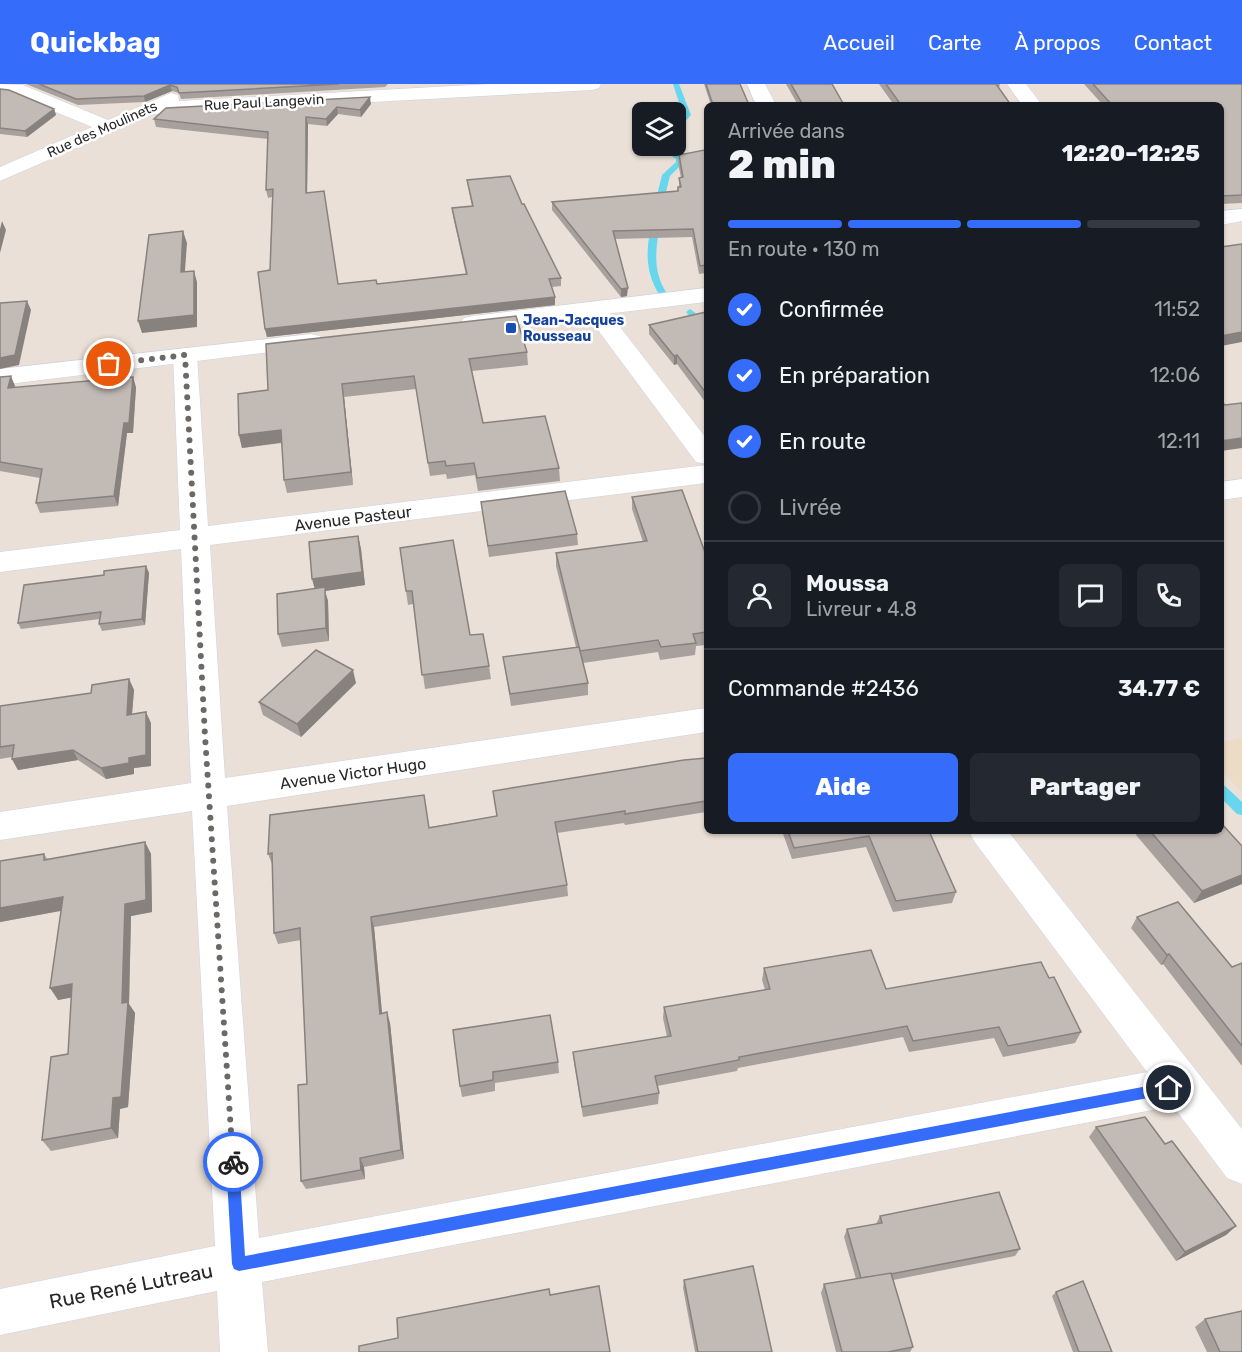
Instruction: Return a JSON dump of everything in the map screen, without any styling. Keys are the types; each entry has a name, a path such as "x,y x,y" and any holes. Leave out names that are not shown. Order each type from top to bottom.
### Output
{"street":[{"name":"Rue Paul Langevin","path":"153,108 592,84"},
{"path":"756,84 765,102"},
{"path":"1016,84 1030,102"},
{"path":"0,87 16,89 107,126"},
{"name":"Rue des Moulinets","path":"0,175 194,89"},
{"path":"1224,218 1242,215"},
{"path":"456,325 704,295"},
{"path":"595,310 704,453"},
{"path":"0,377 338,338"},
{"path":"185,355 244,1352"},
{"name":"Avenue Pasteur","path":"0,562 704,474"},
{"path":"1224,491 1242,488"},
{"name":"Avenue Victor Hugo","path":"0,826 704,720"},
{"path":"989,834 1242,1163"},
{"name":"Rue René Lutreau","path":"0,1312 239,1264 1182,1086"}],"shaded area":[{"path":"1242,738 1242,792 1224,773 1224,741"}],"building":[{"path":"39,84 339,84 179,93 177,87 170,85 144,96 76,99"},
{"path":"706,84 740,84 748,102 712,102"},
{"path":"791,84 832,84 842,102 801,102"},
{"path":"886,84 996,84 1009,102 899,102"},
{"path":"1093,84 1242,84 1242,195 1224,196 1224,102 1109,102"},
{"path":"0,89 9,90 54,109 25,131 0,128"},
{"path":"370,97 360,110 337,107 326,119 306,117 306,193 324,191 338,284 376,280 377,284 467,274 452,208 473,206 467,180 510,176 561,278 549,279 555,297 265,329 258,272 270,270 273,189 266,190 268,132 154,119 166,108"},
{"path":"704,150 704,265 700,266 693,229 613,231 628,288 621,289 552,202 678,191 678,187 681,187 679,178 683,177 679,156"},
{"path":"183,231 181,272 194,271 194,315 138,321 149,235"},
{"path":"1242,244 1242,332 1224,335 1224,247"},
{"path":"27,301 15,355 0,358 0,303"},
{"path":"704,312 704,390 677,355 674,356 649,325"},
{"path":"516,316 527,352 469,359 483,423 545,416 559,468 477,478 474,463 446,466 445,461 428,463 414,376 342,384 351,472 284,480 281,430 239,435 238,394 268,390 266,344"},
{"path":"11,376 8,388 133,377 129,423 124,423 114,496 36,503 42,469 0,462 0,377"},
{"path":"1242,403 1242,438 1224,441 1224,404"},
{"path":"682,490 704,550 704,632 693,634 696,643 661,647 658,640 580,651 556,553 647,541 632,497"},
{"path":"565,491 577,534 488,546 481,502"},
{"path":"358,536 362,572 312,579 309,542"},
{"path":"453,540 470,635 483,634 489,666 422,675 412,591 406,591 400,548"},
{"path":"146,566 142,619 99,624 101,612 18,623 24,585 104,575 104,571"},
{"path":"325,587 326,628 278,634 277,594"},
{"path":"579,647 588,683 510,694 503,657"},
{"path":"316,650 353,670 297,724 259,702"},
{"path":"129,679 127,715 146,712 146,755 129,758 129,763 101,768 73,750 12,759 14,745 0,747 0,706 91,693 92,685"},
{"path":"704,758 704,801 555,822 567,885 371,917 380,1014 387,1012 401,1150 360,1158 361,1170 301,1181 298,1085 307,1084 300,928 274,933 272,853 268,854 270,815 424,795 429,828 497,816 493,791"},
{"path":"1224,826 1242,846 1242,875 1202,891 1153,834 1224,834"},
{"path":"789,834 930,834 956,892 896,901 869,836 794,848"},
{"path":"145,842 146,900 125,904 122,1003 128,1002 121,1097 113,1098 111,1128 42,1140 51,1057 68,1054 72,984 50,988 63,897 0,908 0,861 44,854 44,860"},
{"path":"1178,902 1232,967 1242,963 1242,1046 1137,917"},
{"path":"871,950 886,989 1041,962 1049,978 1054,977 1081,1032 1008,1046 999,1027 913,1041 907,1026 739,1057 739,1060 655,1076 659,1093 582,1107 573,1052 671,1036 664,1007 770,989 764,968"},
{"path":"550,1015 558,1062 493,1072 493,1080 460,1086 453,1030"},
{"path":"1145,1117 1165,1144 1172,1141 1236,1226 1185,1252 1096,1127"},
{"path":"999,1192 1020,1249 861,1278 847,1229 882,1223 880,1216"},
{"path":"753,1266 772,1352 698,1352 684,1280"},
{"path":"891,1273 913,1347 888,1352 842,1352 824,1284"},
{"path":"1083,1281 1112,1352 1079,1352 1056,1292"},
{"path":"599,1286 610,1352 359,1352 359,1346 398,1338 397,1318 549,1289 550,1295"},
{"path":"1242,1311 1242,1352 1220,1352 1205,1319"}],"waterway":[{"path":"676,84 682,102"},
{"path":"686,112 686,116"},
{"path":"658,207 666,175 680,162 676,156"},
{"path":"656,224 652,268 662,292"},
{"path":"690,312 698,320 704,335"},
{"path":"1224,793 1242,810"}],"way so far":[{"path":"109,364 185,355 205,736 233,1162"}],"place":[{"name":"Jean-Jacques Rousseau","path":"511,328"}],"route":[{"path":"233,1162 239,1264 1169,1088"}]}
